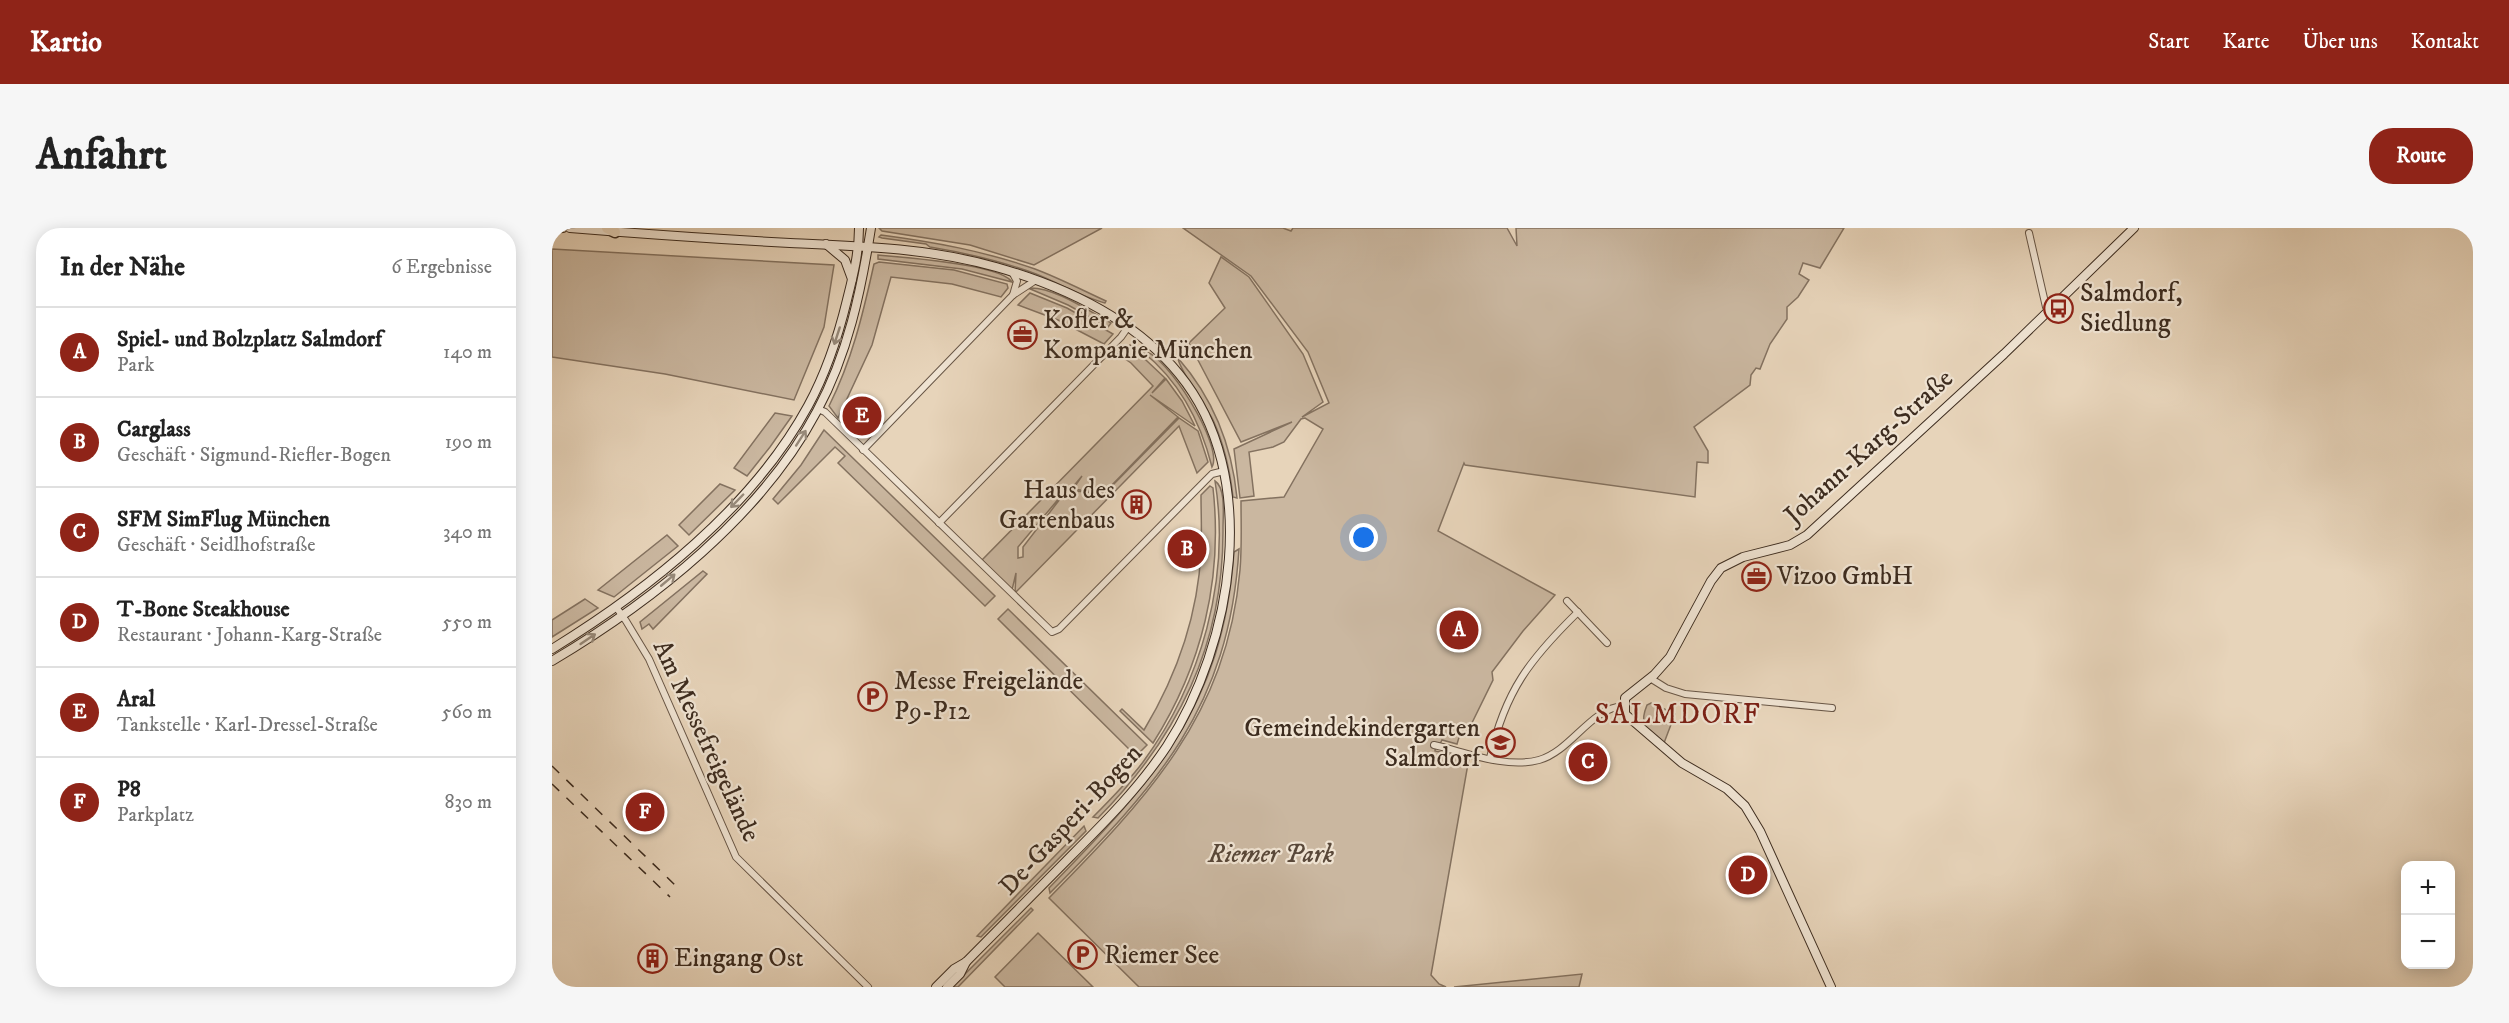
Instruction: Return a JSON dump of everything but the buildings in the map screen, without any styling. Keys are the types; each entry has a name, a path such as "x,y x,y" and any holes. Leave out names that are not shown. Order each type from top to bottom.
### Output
{"main road":[{"path":"552,229 563,228"},
{"name":"De-Gasperi-Bogen","path":"570,228 864,246 950,256 1012,272 1036,280 1089,304 1128,327 1161,355 1188,387 1205,415 1224,471 1229,533 1224,598 1209,659 1181,722 1148,772 1126,799 966,962 954,969 936,987"},
{"path":"552,661 622,616 699,554 756,496 791,453 818,409 849,333 864,246 860,228"},
{"path":"552,649 616,607 669,565 720,519 748,489 782,446 807,407 827,366 840,330 852,279 871,228"},
{"name":"Johann-Karg-Straße","path":"1623,706 1627,696 1662,667 1677,647 1711,581 1721,568 1743,556 1779,548 1808,535 2050,311 2134,228"},
{"path":"826,244 845,260 852,279"},
{"path":"1623,706 1627,717 1675,758 1727,789 1745,806 1760,831 1832,987"},
{"name":"De-Gasperi-Bogen","path":"947,987 960,974 966,962"}],"street":[{"path":"2029,233 2046,307 2050,311"},
{"path":"1012,272 1017,281 1013,295"},
{"path":"863,450 1013,295 1036,280"},
{"path":"939,523 1121,337 1128,327"},
{"path":"818,409 825,412 1052,632 1059,629 1212,474 1224,471"},
{"path":"1567,601 1607,643"},
{"name":"Am Messefreigelände","path":"616,607 657,677 736,857 868,987"},
{"path":"1490,758 1504,708 1523,673 1540,650 1578,612"},
{"path":"1650,678 1666,688 1685,694 1832,708"},
{"path":"1434,745 1518,763 1540,760 1568,742 1613,706 1623,706"}],"green space":[{"path":"879,228 1102,228 1034,265 970,245 882,231"},
{"name":"Riemer Park","path":"1183,228 1283,228 1291,231 1293,228 1507,228 1517,246 1516,228 1844,228 1820,268 1803,263 1799,274 1809,280 1798,297 1787,307 1787,319 1770,344 1760,369 1756,368 1751,375 1750,385 1694,427 1708,451 1708,463 1697,462 1695,497 1465,465 1464,463 1438,531 1555,595 1523,631 1492,672 1493,680 1466,735 1460,734 1457,744 1442,740 1440,744 1436,743 1435,751 1469,758 1431,975 1439,984 1446,987 1139,987 1049,898 1118,826 1176,752 1199,712 1218,669 1232,622 1240,570 1241,501 1284,497 1323,429 1305,418 1301,419 1284,442 1249,452 1254,496 1240,498 1234,449 1292,422 1241,442 1189,343 1225,308 1209,283 1221,257 1249,277 1303,354 1323,402 1302,417 1329,403 1308,352 1251,276"},
{"path":"881,235 997,257 1053,276 1106,301 1105,303 1087,297 1010,265 930,247 926,244 879,237"},
{"path":"552,249 834,265 824,327 794,400 665,374 552,357"},
{"path":"878,255 971,266 990,270 1012,282 962,269 878,259"},
{"path":"879,262 954,270 1007,284 1008,288 1001,297 952,284 891,277 872,345 838,418 829,406 850,354 874,264"},
{"path":"1028,288 1038,288 1059,295 1111,323 1108,327 1068,305"},
{"path":"1030,293 1067,308 1113,334 1104,344 1058,320 1018,305"},
{"path":"1130,345 1165,378 1152,393 1166,379 1182,401 1195,426 1150,395 1178,417 1109,488 1101,493 1073,489 1082,476 1072,488 1066,490 1018,547 1018,558 1023,557 1023,547 1067,490 1102,494 1110,488 1179,418 1198,431 1208,462 1197,473 1179,426 1015,593 1016,573 1012,590 982,560 1153,386 1131,363 1118,354"},
{"path":"1144,351 1154,356 1166,368 1191,403 1210,441 1213,456 1212,467 1202,435 1187,404 1167,376"},
{"path":"1178,358 1201,389 1219,424 1231,460 1237,498 1233,497 1226,458 1217,429 1182,370"},
{"path":"775,413 792,416 747,476 734,468"},
{"path":"824,430 995,596 985,606 838,463 845,456 835,447 778,504 773,499 801,465"},
{"path":"1215,481 1221,490 1223,503 1221,570 1215,611 1205,649 1191,686 1173,721 1151,755 1098,818 1093,817 1143,762 1181,699 1195,664 1207,629 1215,592 1219,555 1219,518"},
{"path":"720,484 735,490 689,535 679,525"},
{"path":"1210,486 1213,488 1215,555 1205,621 1184,683 1153,743 1120,711 1122,709 1144,730 1176,666 1190,621 1199,575 1201,495"},
{"path":"667,535 678,546 614,597 598,590"},
{"path":"1239,549 1232,605 1220,655 1203,700 1181,740 1154,779 1123,816 1050,893 1049,888 1120,813 1150,776 1176,739 1198,699 1215,655 1227,607 1234,552"},
{"path":"703,571 707,574 653,629 649,624 642,629 640,622"},
{"path":"585,599 598,608 552,637 552,620"},
{"path":"1008,609 1147,745 1136,756 998,619"},
{"path":"1651,703 1675,714 1664,743 1649,731 1644,723 1644,712 1647,705"},
{"path":"1084,826 1086,831 981,937 977,936"},
{"path":"1031,908 1033,910 958,987 952,987"},
{"path":"1038,933 1093,987 1005,987 995,977"},
{"path":"1582,974 1579,987 1454,987"}],"railway":[{"path":"552,766 675,885"},
{"path":"552,784 670,897"}],"place":[{"name":"Salmdorf, Siedlung","path":"2059,308"},
{"name":"Kofler & Kompanie München","path":"1022,335"},
{"name":"Aral","path":"862,416"},
{"name":"Haus des Gartenbaus","path":"1136,505"},
{"name":"Carglass","path":"1187,549"},
{"name":"Vizoo GmbH","path":"1756,576"},
{"name":"Spiel- und Bolzplatz Salmdorf","path":"1459,630"},
{"name":"Messe Freigelände P9-P12","path":"873,696"},
{"name":"Gemeindekindergarten Salmdorf","path":"1501,743"},
{"name":"SFM SimFlug München","path":"1588,762"},
{"name":"P8","path":"645,812"},
{"name":"T-Bone Steakhouse","path":"1748,875"},
{"name":"Riemer See","path":"1083,955"},
{"name":"Eingang Ost","path":"653,958"}],"district":[{"name":"SALMDORF","path":"1678,714"}]}
